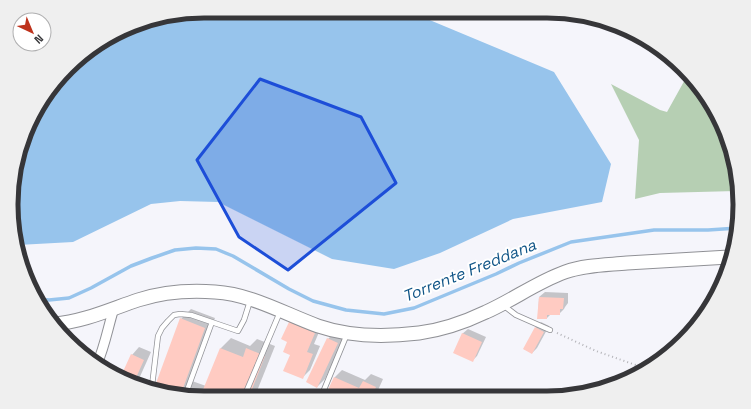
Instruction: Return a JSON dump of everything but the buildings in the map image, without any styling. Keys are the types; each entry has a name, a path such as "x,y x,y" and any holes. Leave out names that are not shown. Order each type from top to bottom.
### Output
{"main road":[{"path":"61,323 81,320 140,299 165,294 183,292 217,292 258,301 320,326 347,333 371,335 408,334 435,330 462,322 486,312 543,281 565,272 587,266 725,257"}],"street":[{"path":"99,359 114,308"}],"lane":[{"path":"152,384 158,336 162,328 174,315 191,314 238,331 244,320 250,299"},
{"path":"501,304 516,316 550,330"},
{"path":"247,391 280,311"},
{"path":"187,390 212,322"},
{"path":"323,391 347,333"}],"path":[{"path":"550,330 596,351 639,366"}],"highlighted area":[{"path":"260,79 361,117 396,183 288,270 239,237 197,160"}],"green space":[{"path":"685,80 702,101 719,133 727,156 733,191 660,193 635,199 639,140 611,84 660,110 667,112"}],"water":[{"path":"192,18 425,18 554,72 611,164 602,202 513,219 440,253 394,269 332,259 218,202 180,201 151,204 73,242 23,245 18,217 18,192 24,156 37,122 49,101 64,82 82,64 101,49 133,32 156,24"}],"waterway":[{"name":"Torrente Freddana","path":"44,300 69,298 91,288 131,266 175,250 196,248 216,249 233,256 289,289 313,301 346,310 384,314 414,308 571,242 654,230 731,228"}]}
